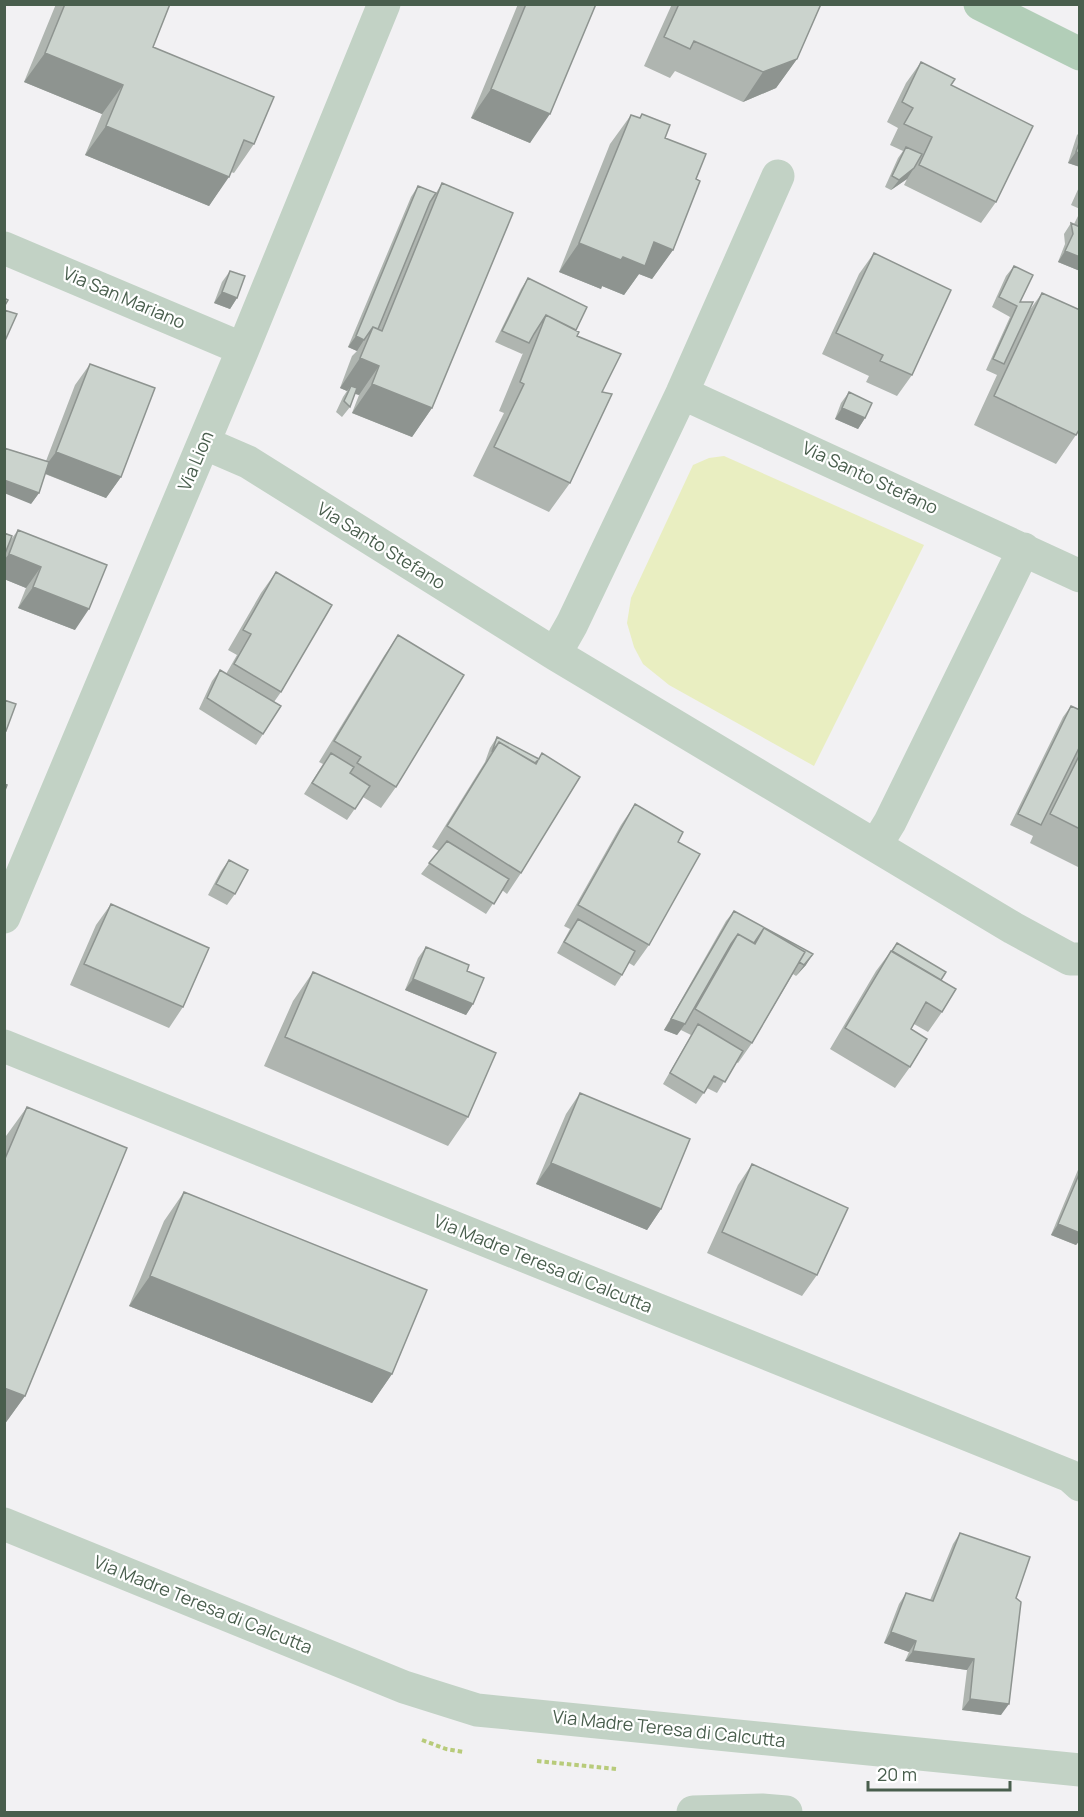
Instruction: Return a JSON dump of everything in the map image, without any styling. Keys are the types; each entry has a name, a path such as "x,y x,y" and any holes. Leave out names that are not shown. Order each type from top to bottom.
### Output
{"main road":[{"path":"981,4 1080,54"}],"street":[{"name":"Via Lion","path":"4,917 243,349 384,4"},
{"path":"555,654 572,624 682,393 778,176"},
{"name":"Via San Mariano","path":"4,248 243,349"},
{"name":"Via Santo Stefano","path":"682,393 1080,576"},
{"name":"Via Santo Stefano","path":"204,442 248,462 555,654 1013,928 1070,959 1080,959"},
{"path":"876,845 890,822 1009,584 1024,549"},
{"name":"Via Madre Teresa di Calcutta","path":"4,1046 1070,1476 1080,1485"},
{"name":"Via Madre Teresa di Calcutta","path":"4,1524 404,1687 477,1710 1080,1770"},
{"path":"693,1812 762,1810 786,1812"}],"green space":[{"path":"724,456 924,545 814,766 669,685 643,664 634,647 627,623 631,598 693,465 709,458"}],"building":[{"path":"65,4 170,4 153,47 274,97 254,144 244,140 229,177 106,126 123,85 45,53"},
{"path":"526,4 596,4 550,114 491,89"},
{"path":"679,4 821,4 797,59 763,72 694,41 690,49 664,37"},
{"path":"921,62 955,79 951,85 1033,126 996,202 919,165 932,137 904,124 913,108 902,102"},
{"path":"642,114 670,125 665,138 706,154 696,179 700,181 673,250 654,242 645,266 623,257 621,260 579,243 631,115 640,118"},
{"path":"1080,140 1080,153 1076,152"},
{"path":"906,147 922,154 914,168 899,180 892,176"},
{"path":"442,183 513,213 432,408 372,384 379,366 360,358 373,327 382,331"},
{"path":"418,186 436,193 430,202 378,329 373,327 364,340 356,336"},
{"path":"1071,223 1080,227 1080,257 1065,251 1073,234"},
{"path":"874,253 951,290 912,375 880,361 883,355 836,333"},
{"path":"1014,266 1033,275 1020,302 1033,302 1004,364 993,359 1017,306 999,297"},
{"path":"230,271 245,276 237,298 222,292"},
{"path":"528,278 587,307 576,330 546,315 529,343 502,331"},
{"path":"1042,293 1080,310 1080,428 1076,435 994,396"},
{"path":"4,310 17,314 4,343"},
{"path":"546,315 579,332 577,336 621,354 602,392 612,394 570,483 494,447 524,384 520,382"},
{"path":"90,364 155,388 121,477 56,452"},
{"path":"351,386 357,388 350,407 344,401"},
{"path":"849,392 872,403 865,418 842,408"},
{"path":"4,448 49,462 39,493 4,480"},
{"path":"18,530 107,565 89,609 33,587 41,567 9,554"},
{"path":"4,533 12,536 4,556"},
{"path":"276,572 332,605 281,692 234,664 251,634 243,630"},
{"path":"398,635 464,675 396,787 357,763 361,757 334,741"},
{"path":"220,670 281,706 263,734 207,698"},
{"path":"4,700 16,704 6,731 4,730"},
{"path":"1071,706 1080,710 1080,746 1041,825 1018,814"},
{"path":"497,737 539,759 535,763 499,742 492,752"},
{"path":"499,742 536,764 542,753 580,777 521,873 447,826"},
{"path":"331,753 354,767 350,773 370,786 355,809 312,783"},
{"path":"1080,754 1080,829 1050,814"},
{"path":"635,804 683,832 678,842 700,854 649,945 578,905"},
{"path":"447,841 509,879 494,904 429,863"},
{"path":"229,860 248,870 235,894 216,884"},
{"path":"111,904 209,948 183,1007 84,964"},
{"path":"734,911 813,954 804,965 799,962 805,952 764,928 754,943 738,934 685,1024 671,1019"},
{"path":"578,919 635,951 622,975 564,942"},
{"path":"764,928 805,952 752,1043 695,1009 738,934 755,944"},
{"path":"897,943 946,972 941,980 892,951"},
{"path":"426,947 469,965 467,971 484,978 473,1004 413,979"},
{"path":"891,951 956,989 942,1012 926,1002 911,1029 927,1039 910,1067 845,1028"},
{"path":"313,972 496,1053 468,1117 285,1037"},
{"path":"698,1024 743,1051 725,1082 714,1076 704,1093 670,1073"},
{"path":"580,1093 690,1139 661,1209 551,1163"},
{"path":"27,1107 127,1148 25,1396 4,1388 4,1161"},
{"path":"752,1164 848,1208 817,1275 722,1232"},
{"path":"1080,1172 1080,1233 1058,1224"},
{"path":"184,1192 427,1290 392,1374 150,1276"},
{"path":"960,1533 1030,1557 1016,1598 1021,1602 1009,1704 970,1699 974,1659 913,1651 916,1641 891,1632 906,1593 933,1601"}]}
